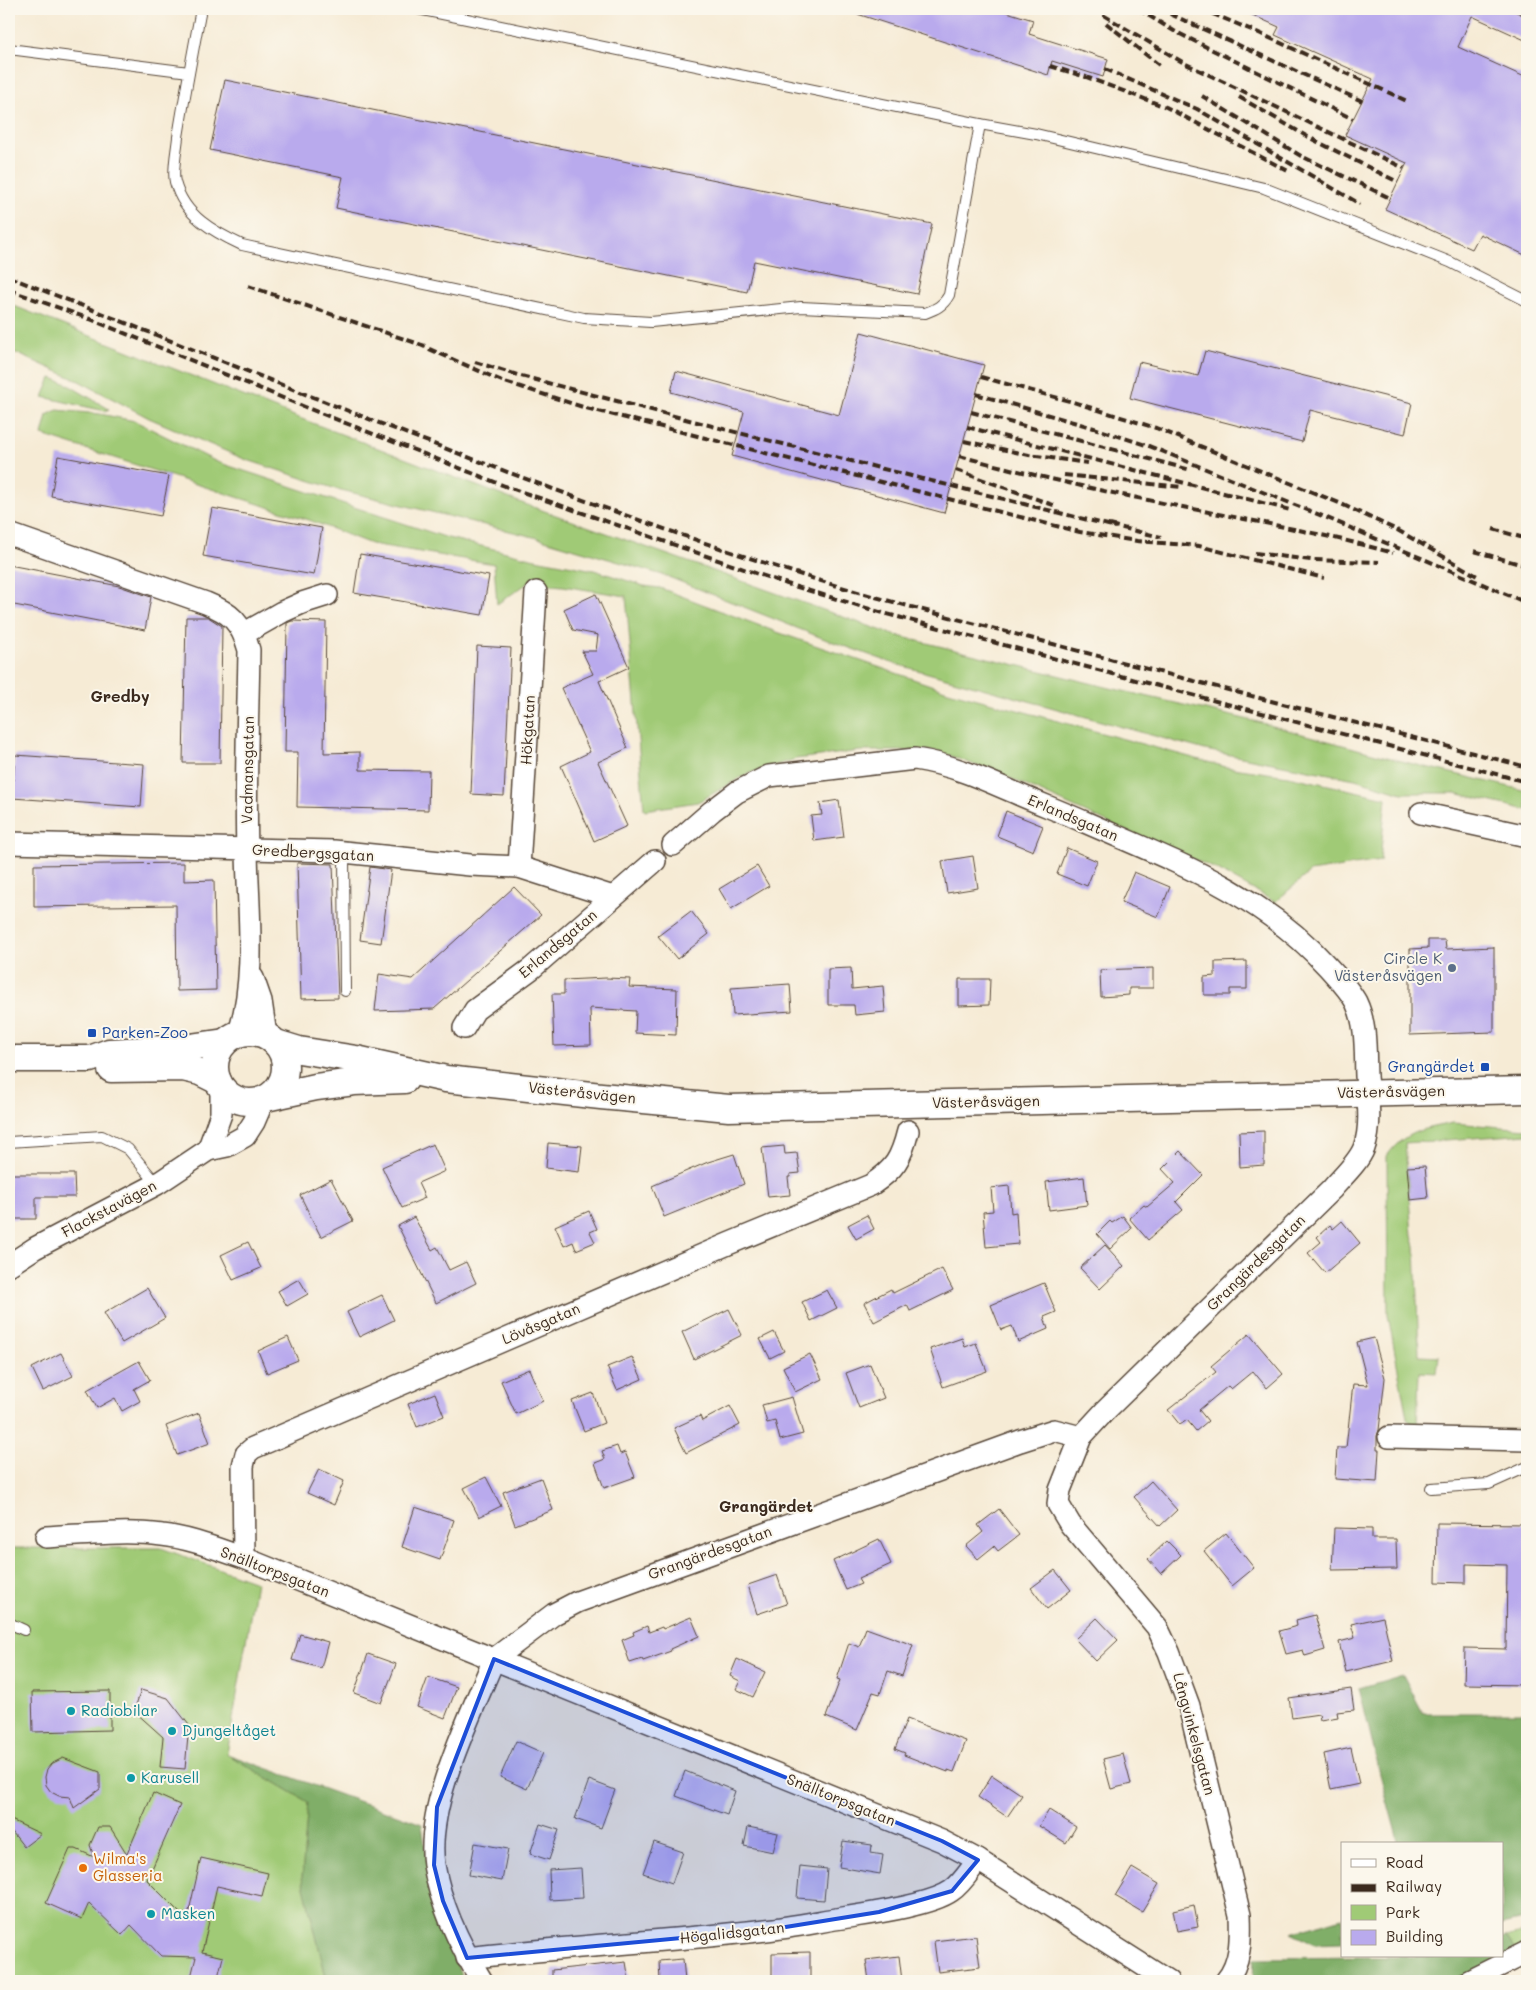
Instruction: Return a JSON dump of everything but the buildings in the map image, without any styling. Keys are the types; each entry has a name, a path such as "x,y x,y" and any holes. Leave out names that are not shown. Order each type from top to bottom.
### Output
{"street":[{"name":"Vadmansgatan","path":"9,534 178,592 224,610 244,633 249,650 247,850 250,968 247,1002 232,1037"},
{"name":"Hökgatan","path":"519,867 536,592"},
{"path":"244,633 302,602 326,595"},
{"name":"Erlandsgatan","path":"673,845 737,792 769,776 915,759 936,762 972,774 1187,867 1228,887 1265,911 1310,947 1341,981 1356,1002 1363,1022 1367,1093"},
{"path":"1422,813 1527,836"},
{"name":"Gredbergsgatan","path":"9,843 344,852 470,865 519,867 613,897"},
{"name":"Erlandsgatan","path":"464,1028 476,1010 531,969 655,861"},
{"name":"Vadmansgatan","path":"250,968 271,1039"},
{"path":"9,1059 90,1059 109,1052 183,1048 252,1032 271,1039 283,1053 286,1072 280,1088 267,1099 245,1103 238,1101 226,1094 219,1084 215,1074 215,1061 220,1049 232,1037"},
{"name":"Västeråsvägen","path":"271,1039 299,1050 356,1059 446,1079 730,1108 1527,1090"},
{"path":"90,1059 111,1069 183,1068 200,1072 219,1084"},
{"name":"Västeråsvägen","path":"267,1099 316,1087 354,1082 446,1079"},
{"path":"208,1150 221,1114 219,1084"},
{"name":"Grangärdesgatan","path":"1104,1412 1332,1190 1364,1148 1368,1123 1367,1093"},
{"name":"Flackstavägen","path":"9,1265 35,1248 157,1184 208,1150 227,1146 245,1136 267,1099"},
{"name":"Lövåsgatan","path":"244,1558 243,1466 246,1454 253,1448 271,1438 871,1185 889,1173 903,1151 908,1130"},
{"name":"Långvinkelsgatan","path":"1104,1412 1081,1437 1060,1490 1058,1504 1070,1524 1157,1627 1181,1681 1189,1706 1240,1916 1241,1937 1237,1960 1233,1973 1226,1981"},
{"name":"Grangärdesgatan","path":"494,1659 554,1614 577,1602 1020,1441 1054,1430 1081,1437"},
{"path":"1389,1437 1527,1440"},
{"name":"Snälltorpsgatan","path":"46,1537 134,1533 164,1535 244,1558 942,1841 978,1860 1168,1981"},
{"path":"482,1981 467,1958 443,1901 434,1865 434,1838 437,1807 454,1756 494,1659"},
{"name":"Högalidsgatan","path":"467,1958 539,1949 606,1945 767,1930 879,1912 936,1898 952,1891 965,1878 978,1860"},
{"path":"1469,1981 1527,1952"}],"lane":[{"path":"201,9 176,154 174,182 186,206 200,222 215,233 242,245 584,318 651,322 801,307 925,313 937,308 944,304 949,295 980,124"},
{"path":"418,9 1036,134 1264,188 1450,262 1527,301"},
{"path":"9,49 189,72"},
{"path":"344,852 344,991"},
{"path":"9,1142 102,1136 128,1149 157,1184"},
{"path":"1431,1488 1488,1484 1527,1467"},
{"path":"9,1623 24,1630"}],"highlighted area":[{"path":"494,1659 942,1841 978,1860 952,1891 879,1912 767,1930 467,1958 443,1901 434,1865 437,1807"}],"green space":[{"path":"9,304 519,502 894,635 1258,722 1409,763 1527,791 1527,810 1455,793 1402,793 1355,779 1205,750 892,663 822,638 666,576 538,538 333,488 244,459 149,418 79,381 9,350"},
{"path":"51,378 65,383 109,409 105,411 43,397"},
{"path":"57,410 100,414 135,421 217,462 448,538 535,559 594,570 644,586 660,588 771,630 948,691 1226,767 1288,776 1386,798 1380,861 1310,872 1275,902 1216,869 1012,779 938,751 860,751 796,759 747,774 698,802 644,810 626,596 563,586 528,583 497,604 494,564 371,544 309,520 42,435 47,415"},
{"path":"1453,1123 1527,1129 1527,1134 1405,1143 1412,1236 1415,1246 1419,1355 1439,1356 1437,1373 1419,1372 1417,1431 1407,1418 1388,1315 1387,1156 1401,1141 1416,1132"},
{"path":"9,1548 161,1548 256,1582 227,1754 308,1802 302,1878 327,1981 9,1981"},
{"path":"1403,1675 1423,1713 1527,1713 1527,1918 1504,1924 1504,1842 1398,1842 1359,1688"},
{"path":"227,1754 422,1824 432,1898 462,1976 457,1981 327,1981 302,1878 308,1802"},
{"path":"1341,1918 1341,1943 1314,1944 1292,1933"},
{"path":"1527,1931 1527,1947 1517,1952 1507,1937"},
{"path":"1507,1937 1517,1952 1455,1981 1256,1981 1253,1978 1254,1958 1504,1958 1504,1938"}],"railway":[{"path":"1093,9 1184,63 1404,168"},
{"path":"1138,9 1174,31 1353,119"},
{"path":"1159,9 1362,101"},
{"path":"1201,9 1259,33 1407,101"},
{"path":"1106,23 1159,65"},
{"path":"1050,66 1086,77 1166,107 1288,171"},
{"path":"1105,69 1197,109 1360,204"},
{"path":"1202,96 1301,156 1390,198"},
{"path":"1239,97 1308,137 1398,182"},
{"path":"9,277 504,471 704,543 805,576 929,612 1527,767"},
{"path":"248,286 425,346"},
{"path":"9,290 90,319 505,486 787,584 883,613 1527,782"},
{"path":"418,344 502,381 586,408 1080,532 1137,541 1199,546 1324,578"},
{"path":"475,362 521,376 739,433 1116,527"},
{"path":"981,377 1073,402 1156,428 1339,503 1399,531 1477,576"},
{"path":"976,394 1149,446 1332,520 1527,603"},
{"path":"971,412 1191,470"},
{"path":"967,427 1290,510"},
{"path":"964,441 1029,455 1088,463"},
{"path":"959,456 1101,490 1302,531 1393,553"},
{"path":"956,470 1056,506"},
{"path":"1064,475 1181,487"},
{"path":"1110,525 1161,537"},
{"path":"1493,529 1527,539"},
{"path":"1474,551 1527,566"},
{"path":"1255,553 1311,560 1379,562"}],"place":[{"name":"Circle K Västeråsvägen","path":"1452,968"},
{"name":"Parken-Zoo","path":"92,1033"},
{"name":"Grangärdet","path":"1485,1067"},
{"name":"Radiobilar","path":"71,1711"},
{"name":"Djungeltåget","path":"172,1731"},
{"name":"Karusell","path":"131,1778"},
{"name":"Wilma's Glasseria","path":"83,1868"},
{"name":"Masken","path":"151,1914"}],"district":[{"name":"Gredby","path":"120,696"},
{"name":"Grangärdet","path":"766,1506"}]}
